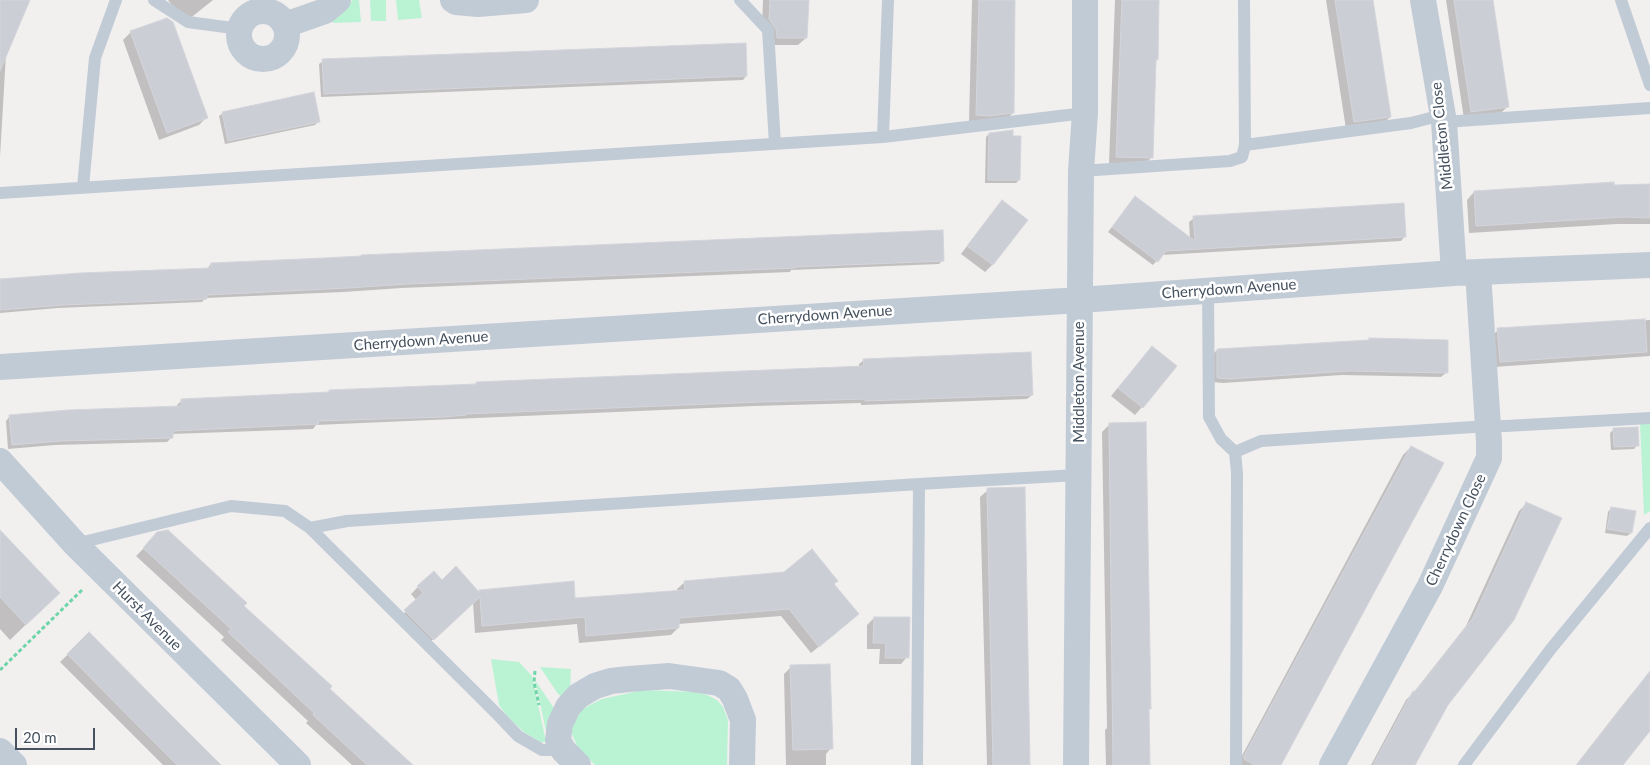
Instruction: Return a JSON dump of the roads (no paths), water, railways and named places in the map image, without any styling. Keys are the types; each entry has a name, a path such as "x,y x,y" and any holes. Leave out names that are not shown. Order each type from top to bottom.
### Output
{"street":[{"path":"286,25 324,11 338,0"},
{"path":"453,0 456,2 478,4 526,0"},
{"name":"Middleton Avenue","path":"1076,765 1081,172 1085,113 1085,0"},
{"name":"Middleton Close","path":"1423,0 1466,273"},
{"path":"264,11 272,12 281,18 286,25 288,33 283,49 274,56 258,59 246,53 241,46 239,38 240,29 248,16 264,11"},
{"name":"Cherrydown Avenue","path":"0,367 1080,300 1466,273 1650,264"},
{"name":"Cherrydown Close","path":"1332,765 1430,586 1488,458 1488,426 1466,273"},
{"name":"Hurst Avenue","path":"0,461 75,544 298,765"},
{"path":"570,758 558,740 560,724 568,708 578,696 595,686 611,682 669,676 719,683 729,689 736,699 743,720 742,765"},
{"path":"0,751 14,765"}],"lane":[{"path":"83,187 95,58 116,0"},
{"path":"154,0 188,22 240,29"},
{"path":"740,0 768,30 775,144"},
{"path":"883,137 888,0"},
{"path":"1081,172 1230,161 1242,157 1245,145 1244,0"},
{"path":"1621,0 1650,85"},
{"path":"1245,145 1443,119 1650,108"},
{"path":"0,193 883,137 1085,113"},
{"path":"1208,290 1209,417 1221,439 1235,452 1237,473 1236,765"},
{"path":"1235,452 1261,440 1650,418"},
{"path":"310,528 347,521 1078,475"},
{"path":"918,484 918,765"},
{"path":"75,544 230,506 285,511 310,528 518,736 542,750 570,758"},
{"path":"1464,765 1550,650 1650,528"}]}
